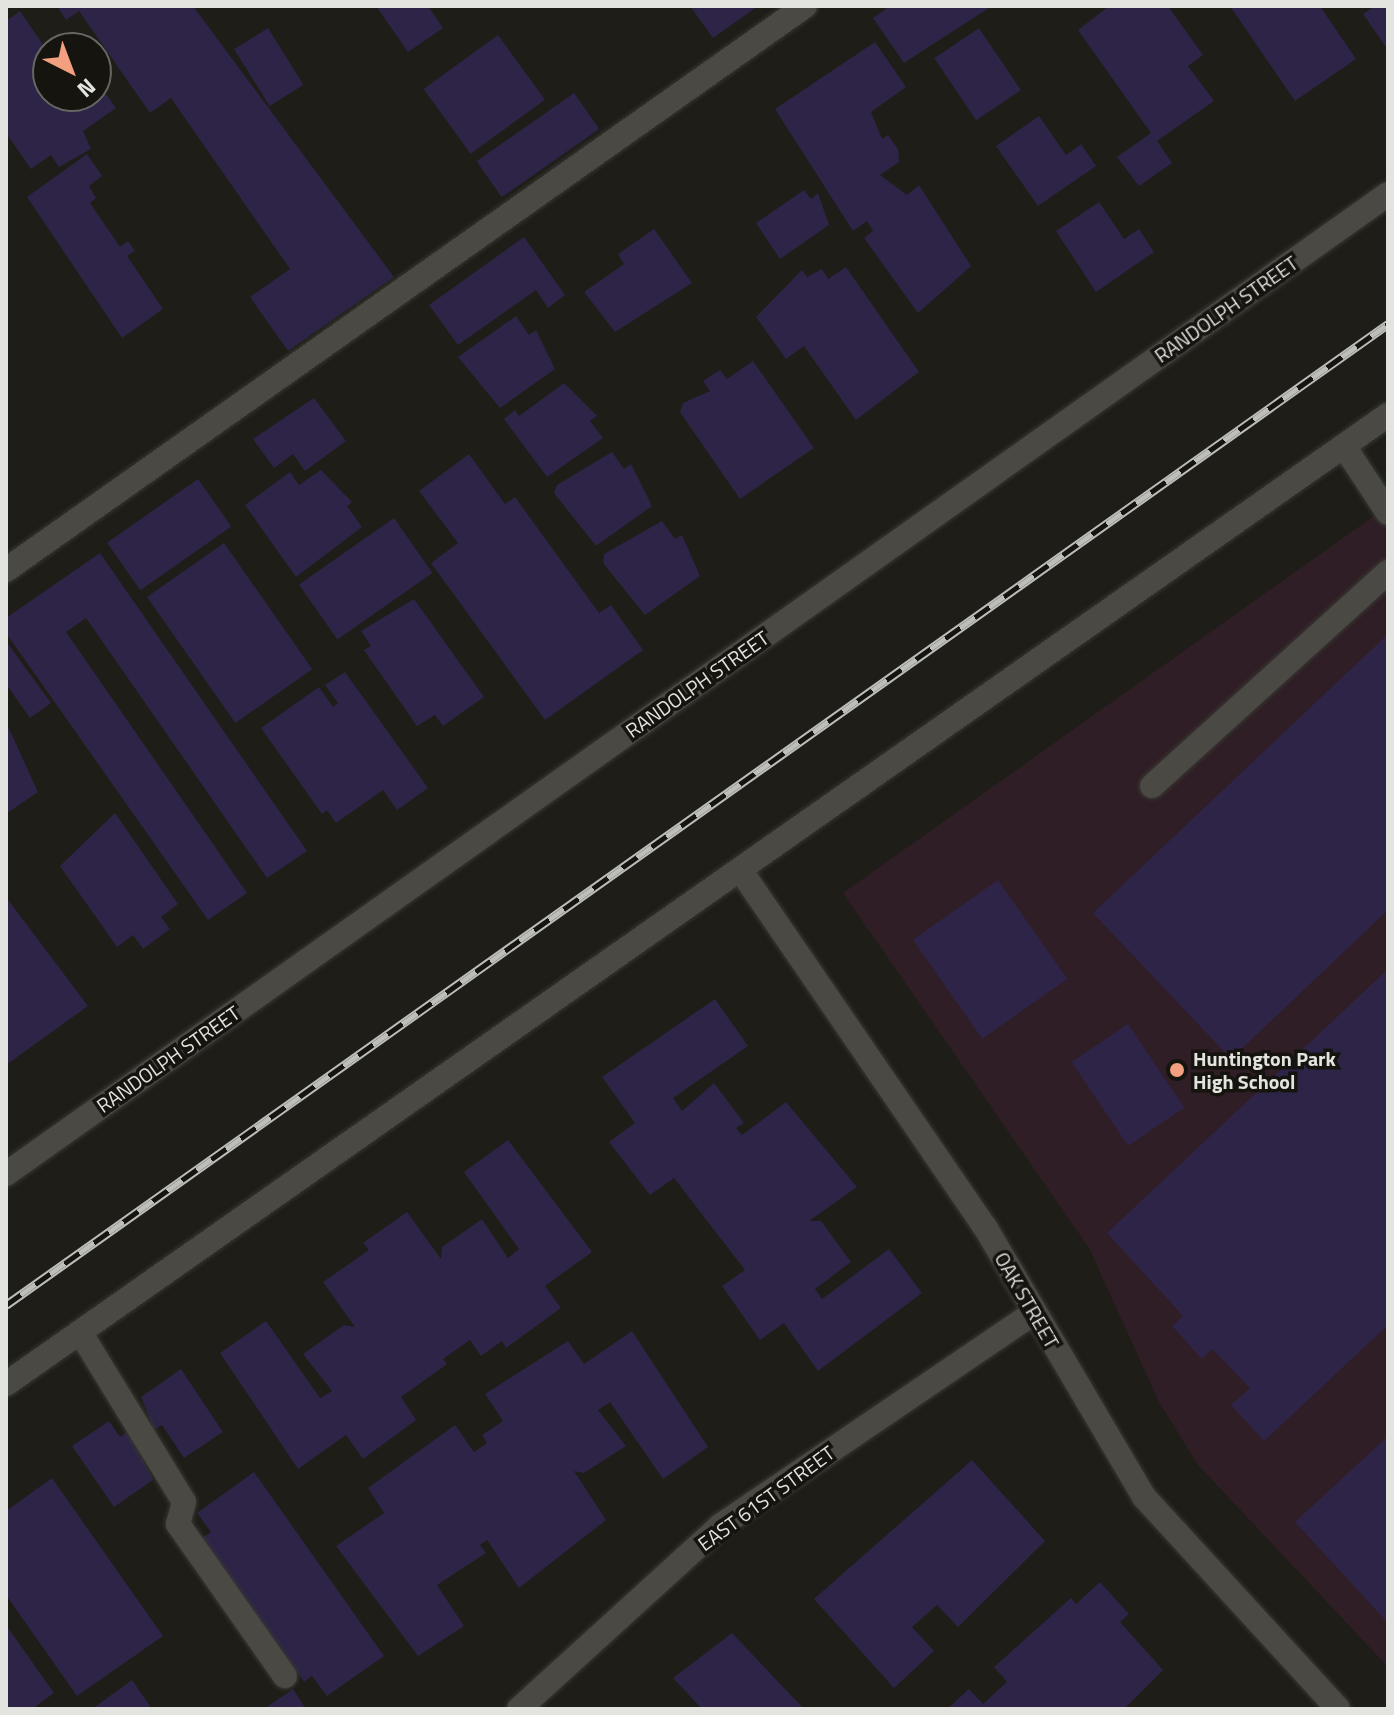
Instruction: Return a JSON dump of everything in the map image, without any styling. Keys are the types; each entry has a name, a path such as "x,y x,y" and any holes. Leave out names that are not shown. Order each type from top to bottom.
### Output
{"street":[{"path":"6,570 805,6"},
{"name":"RANDOLPH STREET","path":"6,1174 1388,194"},
{"path":"6,1384 1388,415"},
{"path":"1344,446 1388,513"},
{"path":"1152,786 1388,572"},
{"name":"OAK STREET","path":"741,871 985,1227 1144,1497 1338,1709"},
{"name":"EAST 61ST STREET","path":"519,1709 720,1526 1034,1313"},
{"path":"80,1332 184,1502 178,1524 285,1676"}],"shaded area":[{"name":"Huntington Park High School","path":"1388,506 1388,1667 1198,1465 1159,1402 1089,1248 843,893"}],"building":[{"path":"57,6 193,6 394,277 288,351 250,297 290,269 171,98 150,113 112,58 112,32 94,32 79,11 66,20"},
{"path":"376,6 428,6 443,28 408,52"},
{"path":"690,6 758,6 713,38"},
{"path":"890,6 992,6 904,63 873,18"},
{"path":"1109,6 1168,6 1203,55 1188,66 1214,101 1157,141 1172,163 1139,186 1117,157 1151,133 1078,30"},
{"path":"1230,6 1320,6 1356,59 1295,101"},
{"path":"1375,6 1388,6 1388,50 1363,14"},
{"path":"20,11 34,32 32,112 110,112 83,131 91,149 59,167 51,155 31,169 6,133 6,21"},
{"path":"268,28 304,85 270,106 234,49"},
{"path":"979,28 1021,90 976,120 934,58"},
{"path":"498,35 545,100 471,154 424,89"},
{"path":"875,42 906,87 871,112 882,139 888,135 898,149 899,162 880,175 907,195 919,185 971,266 918,313 864,238 873,231 867,221 853,231 775,109"},
{"path":"574,93 599,129 502,197 477,161"},
{"path":"1039,116 1066,155 1081,144 1096,166 1038,206 996,146"},
{"path":"87,154 102,176 89,186 96,198 90,203 120,247 128,241 135,251 127,256 163,309 122,338 27,197"},
{"path":"804,190 811,199 818,193 829,225 780,259 756,223"},
{"path":"1099,202 1124,239 1139,229 1154,252 1096,292 1056,231"},
{"path":"654,229 692,283 615,332 584,292 624,264 618,254"},
{"path":"524,237 565,295 548,308 536,290 458,345 429,305"},
{"path":"846,267 919,372 856,420 804,346 786,359 756,317 802,270 807,277 822,269 828,279"},
{"path":"516,316 529,335 536,330 555,369 500,408 458,357"},
{"path":"753,361 814,448 740,499 680,412 683,403 710,391 703,381 720,370 727,379"},
{"path":"564,383 597,416 590,421 603,438 547,477 504,419 515,410 519,416"},
{"path":"314,398 346,441 305,471 293,454 274,468 253,439"},
{"path":"612,452 624,469 631,464 652,506 596,546 554,493 557,485"},
{"path":"469,454 505,504 515,497 599,613 611,605 643,650 545,720 431,563 458,543 419,491"},
{"path":"321,470 352,502 347,506 362,527 296,577 245,505 290,472 299,485"},
{"path":"198,479 231,527 140,590 107,543"},
{"path":"394,518 432,573 337,639 299,585"},
{"path":"662,521 675,539 682,535 700,576 645,615 603,563 604,554"},
{"path":"224,543 312,669 235,723 147,597"},
{"path":"100,553 307,851 267,878 86,618 66,632 247,893 208,920 6,633 6,618"},
{"path":"414,599 484,697 443,726 435,715 417,726 364,650 371,646 361,631"},
{"path":"1388,634 1388,910 1231,1059 1093,913"},
{"path":"6,641 51,703 30,718 6,684"},
{"path":"345,672 428,788 397,810 383,790 336,823 327,810 322,814 261,728 319,687 333,707 338,703 325,685"},
{"path":"6,722 38,792 6,814"},
{"path":"115,813 178,904 161,917 170,929 143,949 133,935 117,947 60,866"},
{"path":"998,880 1067,979 982,1039 913,940"},
{"path":"6,897 88,1006 6,1065"},
{"path":"1388,969 1388,1325 1264,1441 1231,1405 1250,1388 1212,1349 1202,1359 1172,1326 1183,1316 1107,1233"},
{"path":"715,999 748,1046 673,1098 682,1111 714,1083 744,1123 736,1128 742,1135 786,1102 857,1187 809,1221 821,1221 851,1262 815,1289 822,1299 889,1249 922,1293 818,1371 784,1323 760,1340 722,1286 745,1270 674,1178 650,1195 609,1142 635,1123 602,1077"},
{"path":"1128,1024 1184,1108 1128,1146 1072,1062"},
{"path":"508,1140 592,1252 545,1286 561,1308 506,1348 502,1341 481,1356 470,1340 443,1359 447,1364 401,1397 416,1420 363,1459 346,1435 298,1469 220,1353 266,1321 320,1398 332,1391 303,1354 344,1325 355,1327 323,1282 369,1250 363,1243 407,1212 441,1259 442,1247 482,1219 508,1258 519,1249 464,1172"},
{"path":"632,1331 708,1447 663,1479 610,1402 598,1410 626,1446 584,1473 574,1471 606,1520 519,1588 487,1540 480,1545 486,1553 437,1585 464,1626 418,1656 336,1546 384,1513 368,1488 455,1425 474,1452 487,1443 482,1435 503,1421 485,1394 568,1341 584,1364"},
{"path":"181,1369 223,1432 184,1458 162,1425 154,1430 141,1397"},
{"path":"109,1421 120,1437 128,1431 153,1480 114,1507 72,1446"},
{"path":"1388,1436 1388,1623 1295,1522"},
{"path":"972,1460 1045,1541 958,1627 937,1605 912,1627 934,1651 894,1688 814,1599"},
{"path":"254,1472 384,1656 327,1696 312,1676 304,1682 202,1538 211,1532 197,1513"},
{"path":"52,1478 163,1636 77,1696 6,1595 6,1511"},
{"path":"1100,1582 1129,1614 1120,1622 1163,1670 1124,1709 947,1709 969,1689 983,1704 1007,1682 994,1667 1071,1598 1076,1604"},
{"path":"6,1625 54,1693 32,1709 6,1709"},
{"path":"732,1633 804,1709 702,1709 673,1678"},
{"path":"132,1680 152,1709 92,1709"},
{"path":"293,1689 306,1709 264,1709"}],"railway":[{"path":"6,1305 1388,324"}],"place":[{"name":"Huntington Park High School","path":"1177,1070"}]}
